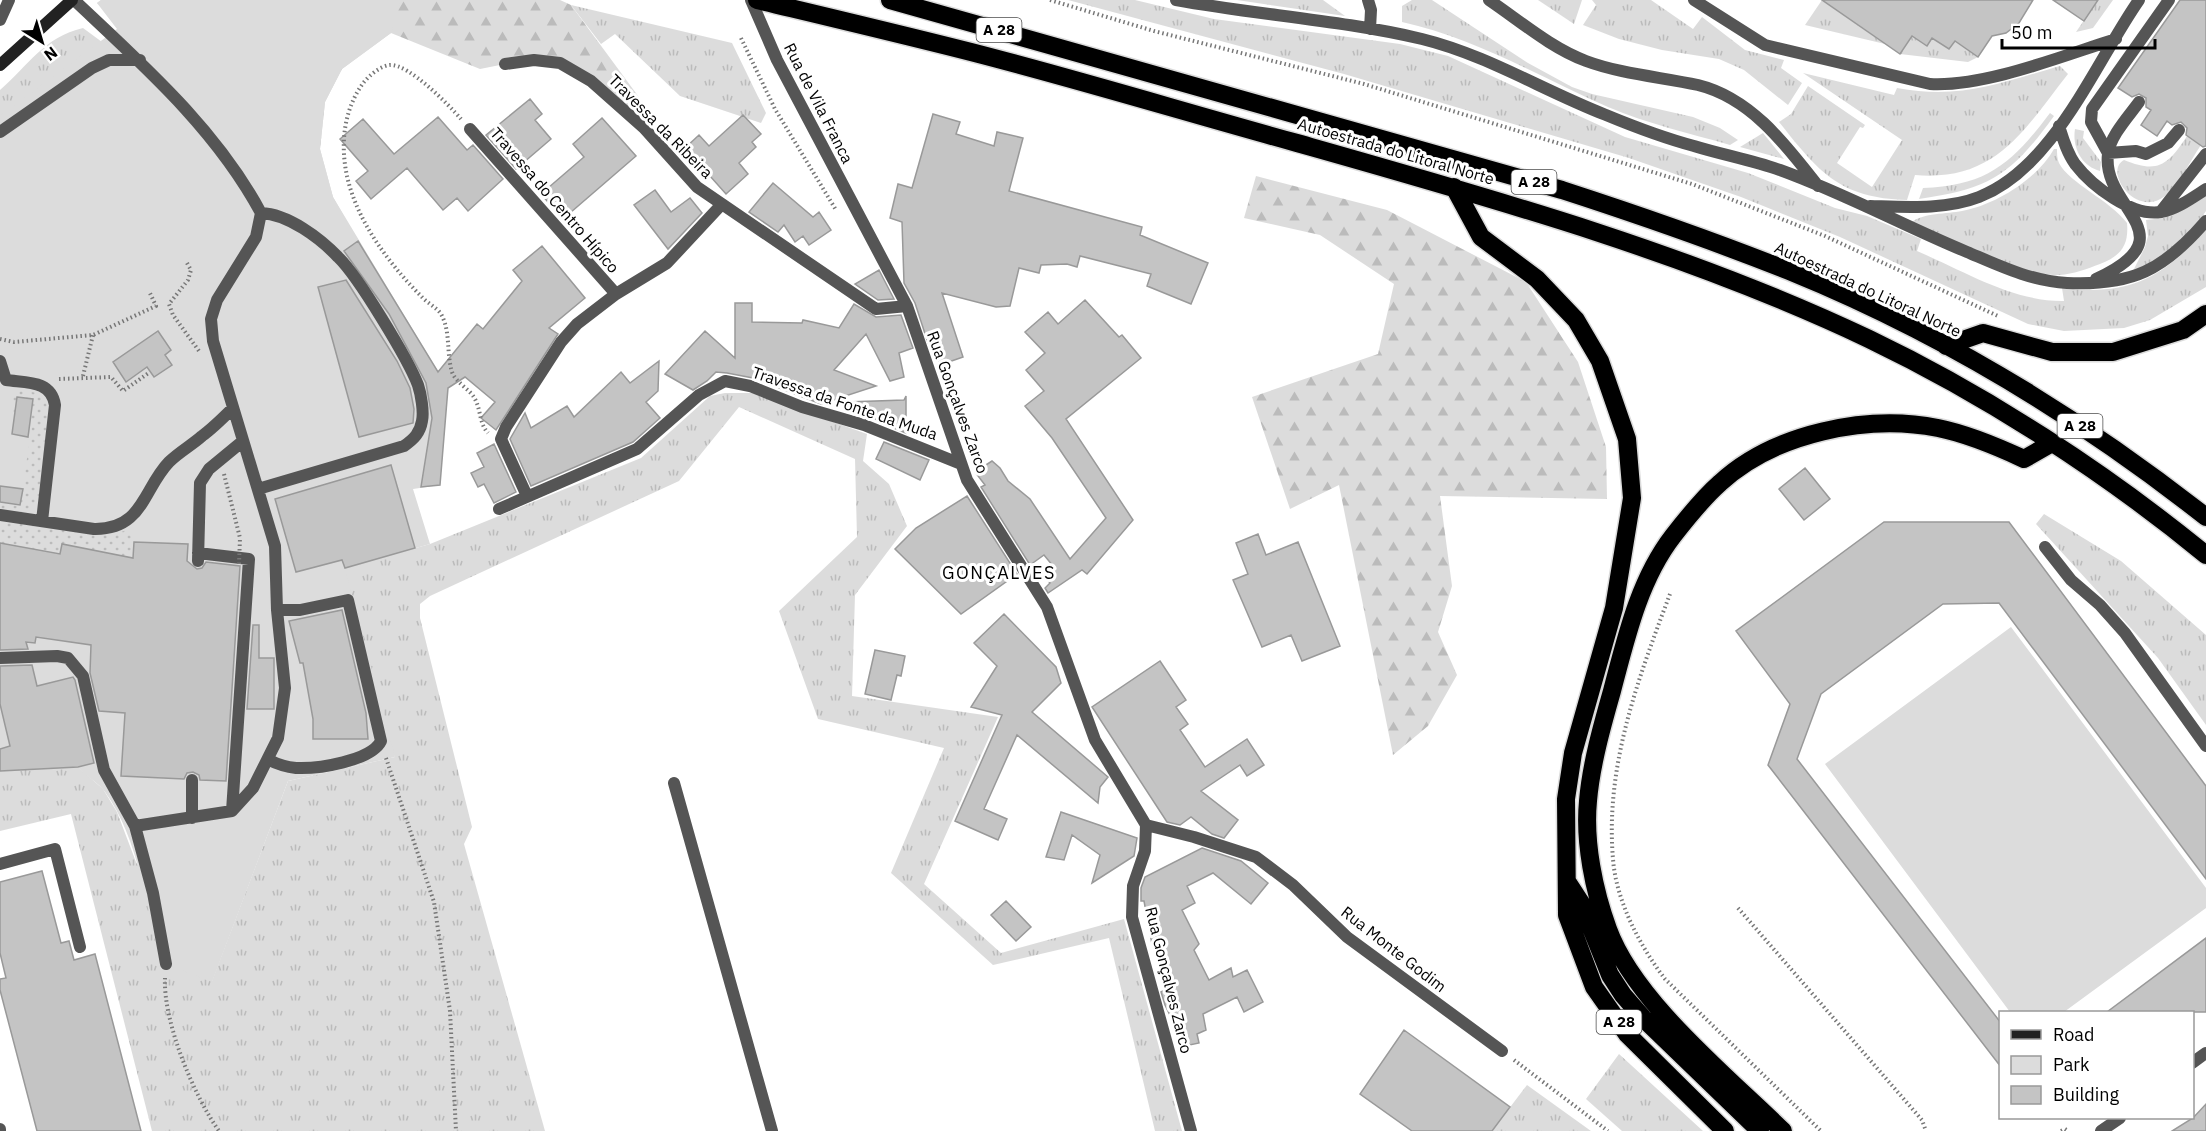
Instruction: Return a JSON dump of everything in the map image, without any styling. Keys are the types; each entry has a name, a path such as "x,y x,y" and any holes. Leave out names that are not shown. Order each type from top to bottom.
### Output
{"highway":[{"name":"Autoestrada do Litoral Norte","path":"757,0 973,52 1454,187 1595,231 1706,270 1796,306 1871,340 1931,372 2110,481 2206,555"},
{"name":"Autoestrada do Litoral Norte","path":"890,0 1562,190 1672,226 1790,272 1946,346 2056,410 2110,446 2206,517"},
{"path":"1454,187 1481,237 1537,279 1576,320 1600,361 1627,439 1632,498 1614,608 1573,753 1566,799 1565,843 1568,883 1581,903 1610,975 1623,995 1643,1018 1760,1131"},
{"path":"1946,346 1983,333 2052,352 2113,352 2182,330 2206,314"},
{"path":"1783,1131 1656,1006 1625,965 1608,932 1596,894 1587,802 1605,715 1629,628 1646,584 1672,537 1720,482 1780,445 1810,434 1852,425 1895,422 1938,428 1983,440 2024,459 2052,444"},
{"name":"A 28","path":"1568,883 1567,915 1594,987 1627,1034 1725,1131"}],"main road":[{"path":"0,64 73,0"}],"street":[{"path":"0,20 9,0"},
{"path":"73,0 140,60 184,107 247,187 261,213 255,237 217,300 211,320 220,365 275,546 277,610 285,688 278,738 253,788 232,811 135,826"},
{"name":"Rua de Vila Franca","path":"751,0 777,60 861,219"},
{"path":"1176,0 1370,29 1424,40 1479,57 1564,99 1617,120 1693,146 1780,170 2021,275 2067,283 2118,281 2143,274 2179,249 2206,221"},
{"path":"1368,0 1371,10 1370,29"},
{"path":"1490,0 1563,50 1587,61 1701,86 1731,100 1768,125 1819,188"},
{"path":"1694,0 1748,36 1772,47 1930,84 1956,84 1981,79 2116,39"},
{"path":"1862,206 1909,207 1977,197 2001,186 2026,168 2059,126 2139,0"},
{"path":"2089,282 2128,261 2137,248 2139,232 2136,221 2109,170 2108,153 2091,122 2092,109 2169,0"},
{"path":"0,132 92,68 109,60 140,60"},
{"name":"Travessa da Ribeira","path":"505,63 534,60 560,63 591,81 644,128 697,187 876,309 907,306"},
{"path":"2108,153 2117,133 2139,102"},
{"path":"2059,126 2067,152 2076,165 2128,207 2143,212 2160,212 2206,189"},
{"name":"Travessa do Centro Hípico","path":"470,129 616,294"},
{"path":"2108,153 2136,151 2146,154 2156,151 2180,130"},
{"path":"2117,133 2136,151"},
{"path":"2160,212 2206,154"},
{"path":"527,496 501,439 506,427 561,342 576,324 616,294 667,263 722,204"},
{"path":"258,489 404,446 416,437 423,420 418,386 374,309 340,259 319,240 301,229 273,213 261,213"},
{"name":"Rua Gonçalves Zarco","path":"861,219 907,306 967,480 1047,607 1095,740 1146,825 1145,851 1133,886 1132,917 1191,1131"},
{"path":"0,361 6,380 41,385 51,392 55,405 42,521"},
{"name":"Travessa da Fonte da Muda","path":"499,509 637,449 699,395 725,381 750,386 802,407 887,433 961,464"},
{"path":"0,515 94,529 107,529 119,525 141,507 154,481 169,462 233,408"},
{"path":"232,811 249,559 198,557 200,483 203,475 243,441"},
{"path":"2045,547 2071,580 2100,605 2125,633 2206,746"},
{"path":"268,760 284,766 308,768 360,758 377,749 381,741 381,731 348,600 300,610 277,610"},
{"path":"0,658 57,656 68,658 83,676 104,770 135,826 153,893 166,964"},
{"path":"192,780 192,818"},
{"path":"674,783 772,1131"},
{"name":"Rua Monte Godim","path":"1146,825 1194,837 1256,857 1293,885 1347,937 1502,1051"},
{"path":"0,864 54,849 80,947"},
{"path":"2194,1062 2206,1053"},
{"path":"2102,1131 2119,1119"}],"path":[{"path":"1050,0 1154,31 1364,84 1692,184 1825,236 2007,320"},
{"path":"741,38 775,109 827,200 842,217 861,219"},
{"path":"470,129 449,105 404,68 389,65 370,74 354,95 346,116 344,130 347,168 353,199 370,231 399,270 421,297 439,311 447,327 448,354 453,375 476,400 484,429 492,436"},
{"path":"187,263 191,270 188,280 169,304 172,315 200,353 220,365"},
{"path":"0,339 14,342 93,335 156,306 149,291"},
{"path":"83,376 93,335"},
{"path":"41,385 52,379 83,376 111,377 123,391 150,372"},
{"path":"220,459 240,538 239,564"},
{"path":"1670,594 1635,687 1615,772 1613,860 1625,906 1649,958 1665,979 1821,1131"},
{"path":"377,749 386,759 434,902 450,1011 456,1131"},
{"path":"1738,908 1922,1120 1926,1131"},
{"path":"166,964 165,990 176,1038 209,1117 219,1131"},
{"path":"1502,1051 1608,1131"},
{"path":"2061,1131 2065,1129 2067,1131"}],"green space":[{"path":"101,0 560,0 571,5 655,119 644,128 560,63 505,64 480,69 391,33 342,69 325,102 320,149 333,197 354,234 97,3"},
{"path":"101,0 401,0 391,33 342,69 325,102 320,149 333,197 448,388 440,485 413,489 430,544 345,568 395,757 288,781 212,982 160,962 134,852 117,811 102,788 78,767 0,771 0,116 117,29 97,3"},
{"path":"1068,0 1135,0 1214,19 1400,44 1448,56 1625,137 1748,173 1835,208 1867,216 1921,239 1917,251 1988,284 2045,300 2064,301 2062,288 2106,289 2142,280 2174,261 2206,230 2206,287 2150,320 2124,328 2064,331 2028,324 1840,237 1741,197 1629,158 1344,74"},
{"path":"1237,0 1323,0 1345,16"},
{"path":"1412,0 1432,0 1528,63 1572,87 1592,94 1693,117 1720,128 1738,140 1730,145 1638,118 1608,107 1481,48 1402,22 1402,6"},
{"path":"1538,0 1582,0 1574,24"},
{"path":"1592,0 1651,0 1693,29 1702,17 1745,50 1784,60 1781,68 1802,83 1788,105 1744,70 1719,59 1662,50 1619,39 1583,25 1596,5"},
{"path":"1822,0 1885,44 1805,25"},
{"path":"2098,0 2113,0 2093,28 2076,32"},
{"path":"571,5 732,43 766,113 761,123 680,96 615,34 601,44"},
{"path":"83,28 102,42 0,126 0,90 47,45 69,32"},
{"path":"1912,36 1927,46 1932,38 1949,49 1955,41 1978,57 1968,62 1900,54"},
{"path":"2060,66 2068,74 2022,132 2005,148 1987,161 1967,170 1943,175 1915,175 1907,200 1864,194 1832,179 1806,155 1779,122 1791,114 1808,86 1865,125 1863,128 1860,127 1837,163 1872,187 1902,140 1803,73 1894,95 1897,88 1941,92 1980,88"},
{"path":"2050,113 2054,116 2039,136 2012,165 1998,175 1965,190 1919,199 1923,188 1965,182 1997,168 2024,145"},
{"path":"2075,129 2084,131 2083,138 2101,162 2100,171 2088,165 2079,155 2074,136"},
{"path":"1763,133 1784,159 1740,147"},
{"path":"2187,136 2201,145 2180,179 2165,196 2154,202 2143,202 2126,191 2117,174 2124,160 2146,166 2161,164 2174,154"},
{"path":"2054,149 2057,149 2058,161 2064,170 2111,207 2127,223 2125,244 2107,261 2070,274 2044,274 1985,256 1912,222 1929,215 1975,208 2002,197 2037,170"},
{"path":"1256,176 1387,210 1526,282 1578,362 1606,447 1607,499 1440,496 1452,586 1438,632 1457,675 1428,726 1393,755 1339,485 1290,509 1252,397 1378,354 1394,284 1320,235 1244,218"},
{"path":"2206,196 2206,211 2192,230 2154,261 2133,271 2148,236 2146,220 2164,218"},
{"path":"17,390 38,393 46,402 48,410 38,504 26,513 0,511 0,502 20,504 32,426 12,423 12,395"},
{"path":"725,393 753,393 867,434 863,461 889,484 907,526 855,595 852,696 998,717 924,884 1001,953 1124,919 1182,1131 1155,1131 1109,938 993,965 891,873 944,748 818,719 779,611 857,537 855,459 739,407 679,481 430,596 420,604 420,618 472,827 464,844 545,1131 152,1131 71,814 0,831 0,771 78,767 103,789 117,812 136,862 212,981 288,781 395,757 291,583 430,544 641,458 710,396"},
{"path":"2044,514 2121,561 2206,635 2206,725 2158,658 2036,524"},
{"path":"0,519 83,533 115,533 127,530 134,542 133,558 63,544 60,554 0,543"},
{"path":"2011,627 2206,888 2206,908 2065,1011 2009,1011 1825,764"},
{"path":"1619,1054 1703,1131 1622,1131 1586,1099"},
{"path":"1527,1085 1591,1131 1492,1131"}],"building":[{"path":"1822,0 2033,0 2019,23 2006,33 1992,36 1978,57 1955,41 1949,49 1932,38 1927,46 1912,36 1900,54"},
{"path":"2053,0 2098,0 2084,21"},
{"path":"2180,0 2206,0 2206,146 2203,147 2186,135 2187,128 2181,122 2172,125 2167,121 2157,136 2141,125 2151,110 2146,107 2146,98 2139,94 2132,97 2118,88"},
{"path":"530,99 542,114 535,120 551,139 516,169 486,135"},
{"path":"933,114 960,122 956,134 994,146 997,132 1023,138 1009,191 1142,227 1140,235 1208,263 1191,304 1147,286 1151,274 1080,256 1077,267 1067,264 1041,265 1039,273 1019,268 1010,306 996,307 942,293 963,357 940,365 932,341 928,343 915,303 904,283 902,222 890,218 898,184 912,188"},
{"path":"743,115 761,134 752,142 756,147 739,163 748,174 726,194 685,148 699,135 709,146"},
{"path":"438,117 467,150 473,145 503,179 468,211 457,198 443,210 407,168 371,199 356,181 368,171 340,139 363,119 394,154"},
{"path":"602,118 636,156 563,219 541,194 584,157 573,144"},
{"path":"773,183 813,217 819,212 831,230 809,245 803,236 795,242 784,225 778,232 749,212"},
{"path":"655,190 671,212 690,198 702,213 668,249 634,205"},
{"path":"358,241 438,372 477,324 483,329 522,281 513,270 542,246 585,298 549,328 558,334 496,430 481,418 495,402 465,377 448,388 440,485 421,487 432,418 426,383 389,314 344,251"},
{"path":"879,270 894,299 878,300 855,284"},
{"path":"346,280 397,361 410,388 414,409 413,423 359,437 318,287"},
{"path":"1085,300 1119,337 1122,335 1141,358 1066,419 1133,520 1087,574 1082,570 1048,593 1045,588 1050,583 1044,575 1053,566 1044,555 1030,565 981,487 985,485 975,472 992,461 1000,468 1008,481 1030,499 1070,559 1106,518 1052,438 1025,406 1044,391 1026,370 1045,353 1025,332 1048,312 1058,324"},
{"path":"735,303 752,303 752,322 802,323 803,320 839,328 854,304 876,317 901,315 913,348 899,353 904,377 890,381 866,334 834,370 876,386 821,404 753,378 727,373 716,372 693,390 665,374 705,331 735,358"},
{"path":"158,331 171,350 165,355 172,365 154,377 147,367 126,382 113,362"},
{"path":"659,361 658,391 646,402 660,418 633,442 531,486 510,439 525,413 531,428 567,406 574,417 621,372 630,383"},
{"path":"906,396 906,433 882,423 848,402 904,400"},
{"path":"17,397 33,399 28,437 12,434"},
{"path":"884,442 929,460 920,480 876,459"},
{"path":"494,444 516,492 494,503 484,484 478,487 471,473 484,467 477,453"},
{"path":"391,465 415,548 345,568 342,560 296,572 275,499"},
{"path":"1805,468 1830,499 1804,520 1779,489"},
{"path":"0,486 23,489 20,505 0,502"},
{"path":"967,496 1017,574 961,614 895,549 916,528"},
{"path":"1884,522 2009,522 2206,786 2206,879 1999,603 1943,604 1821,694 1797,759 1999,1020 1999,1064 1768,765 1790,704 1736,631"},
{"path":"1258,534 1266,555 1298,542 1340,646 1302,661 1291,635 1262,647 1233,580 1248,574 1236,543"},
{"path":"134,542 188,544 187,561 197,569 202,568 206,562 240,566 226,781 200,780 199,775 193,772 187,773 184,779 121,776 125,713 99,711 90,673 91,645 36,637 35,643 26,642 28,649 0,650 0,543 60,554 62,544 133,558"},
{"path":"342,610 366,713 368,739 313,739 313,719 303,663 300,663 289,621"},
{"path":"1004,614 1056,667 1061,683 1032,712 1108,777 1100,787 1098,803 1017,735 984,809 1007,819 998,840 955,821 1002,715 971,707 997,666 974,643"},
{"path":"253,625 259,625 259,658 274,658 274,709 247,709"},
{"path":"875,650 905,656 901,676 897,675 891,700 865,694"},
{"path":"1160,661 1186,700 1176,707 1188,724 1180,730 1205,767 1247,739 1264,765 1247,776 1240,765 1201,791 1238,820 1224,838 1212,834 1191,817 1180,825 1167,822 1092,707"},
{"path":"32,665 37,686 73,677 75,680 94,763 78,767 0,771 0,749 10,746 0,704 0,666"},
{"path":"1061,812 1137,838 1134,856 1092,883 1100,855 1072,835 1064,860 1046,857"},
{"path":"1202,848 1241,861 1268,883 1251,904 1213,873 1187,886 1195,903 1182,910 1199,944 1194,950 1209,980 1231,968 1233,977 1247,970 1263,1002 1244,1012 1237,997 1203,1014 1206,1030 1197,1034 1199,1043 1185,1046 1161,992 1173,986 1152,944 1144,901 1141,901 1141,888 1145,877"},
{"path":"42,871 61,943 69,941 74,960 95,954 141,1131 37,1131 0,990 0,979 6,978 0,953 0,882"},
{"path":"1006,901 1031,927 1016,941 991,915"},
{"path":"2206,938 2206,1012 2108,1011"},
{"path":"1404,1030 1510,1107 1492,1131 1412,1131 1360,1094"},
{"path":"2206,1104 2206,1131 2172,1131 2194,1119"}],"district":[{"name":"GONÇALVES","path":"999,573"}]}
